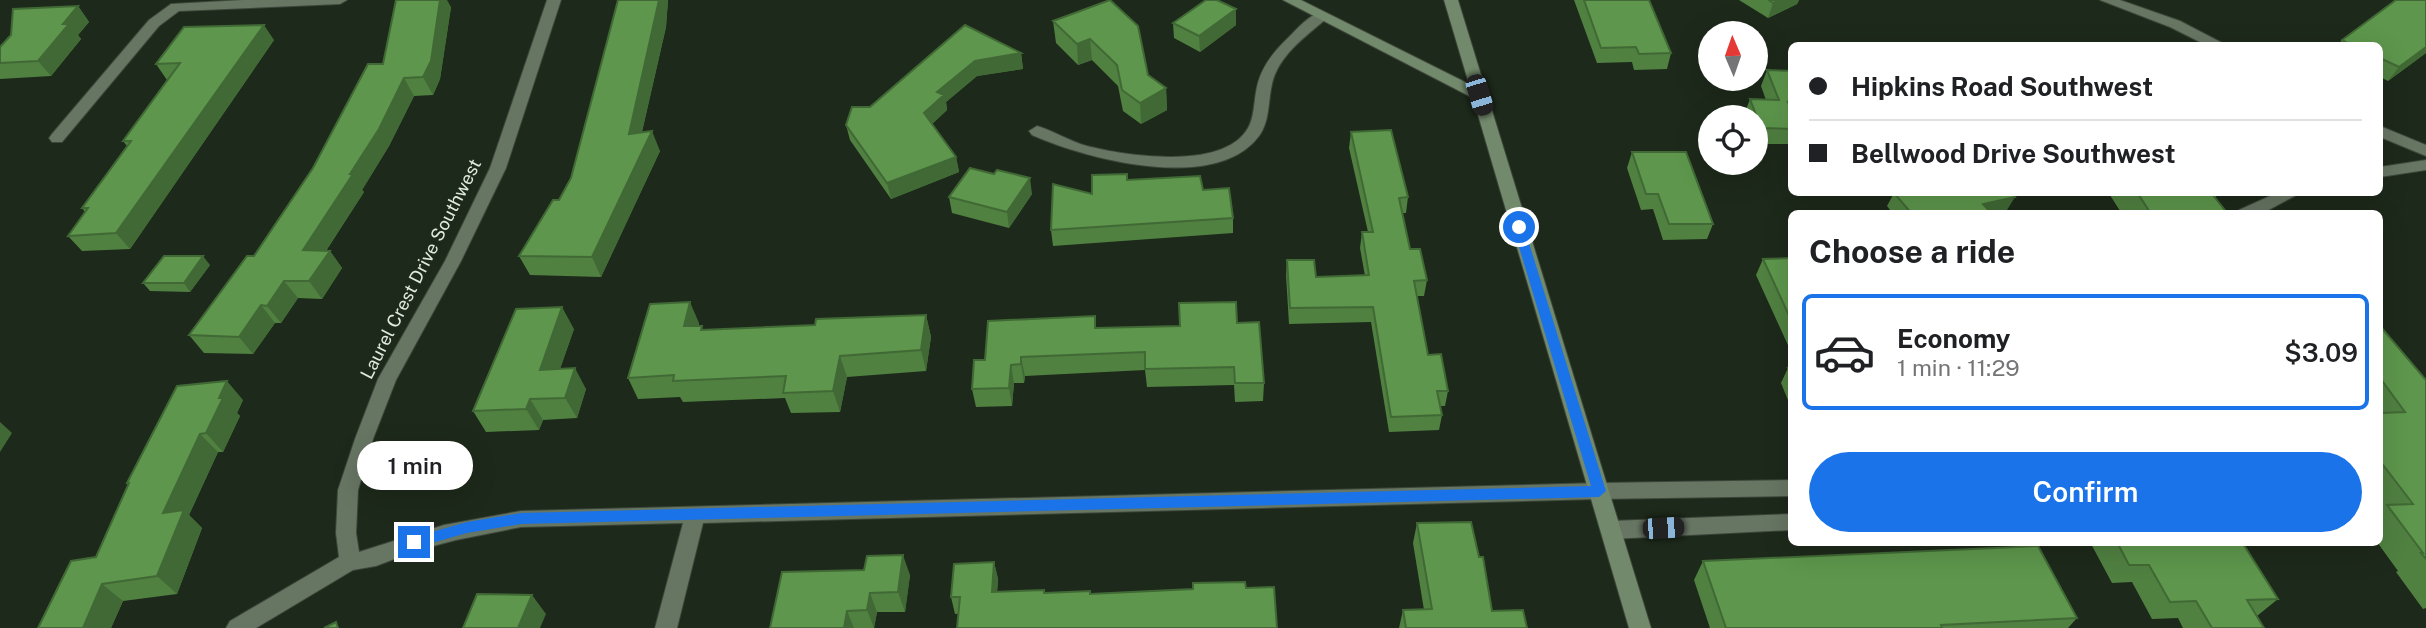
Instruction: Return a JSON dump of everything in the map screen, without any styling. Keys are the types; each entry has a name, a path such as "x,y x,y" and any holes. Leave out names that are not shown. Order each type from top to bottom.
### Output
{"street":[{"path":"57,138 154,23 169,12 186,5 340,0"},
{"name":"Laurel Crest Drive Southwest","path":"349,561 346,533 348,490 364,439 387,379 453,261 498,168 554,0"},
{"path":"1290,0 1479,95"},
{"path":"1451,0 1640,628"},
{"path":"2107,0 2175,24 2213,42"},
{"path":"1037,131 1087,152 1123,158 1182,163 1217,156 1236,147 1252,134 1262,105 1267,75 1297,37 1321,16"},
{"path":"2383,132 2426,151"},
{"path":"2383,172 2426,165"},
{"path":"2254,210 2285,196"},
{"path":"236,628 349,561 363,562 414,542 467,527 521,519 1788,488"},
{"path":"666,628 696,513"},
{"path":"1611,530 1788,522"}],"building":[{"path":"396,0 440,0 431,61 423,77 404,78 379,129 350,174 353,174 303,250 330,251 309,281 284,281 267,306 261,305 239,337 189,335 247,256 254,256 313,168 368,64 383,64"},
{"path":"618,0 659,0 629,134 652,131 592,257 519,256 553,200 559,200 571,178"},
{"path":"1110,0 1138,26 1148,75 1166,88 1140,103 1122,90 1117,65 1090,39 1077,44 1053,21"},
{"path":"1206,0 1217,0 1236,9 1199,36 1173,23"},
{"path":"1584,0 1649,0 1671,53 1639,54 1636,47 1601,48"},
{"path":"2396,0 2426,0 2426,47 2399,67 2383,59 2383,42 2342,40"},
{"path":"78,6 63,24 69,24 38,61 0,63 0,47 11,35 13,9"},
{"path":"264,25 116,233 68,236 88,208 82,208 131,141 123,141 180,63 156,64 184,27"},
{"path":"965,25 1021,53 975,61 937,92 944,95 924,113 956,157 887,183 846,125 852,107 870,107"},
{"path":"1768,70 1788,71 1788,129 1768,128 1768,105 1752,105 1750,99 1779,100"},
{"path":"1391,130 1408,197 1399,198 1410,249 1420,249 1427,280 1414,281 1428,355 1441,354 1448,391 1437,391 1442,415 1391,417 1373,307 1290,308 1287,260 1314,260 1316,277 1369,275 1362,232 1373,232 1351,132"},
{"path":"1632,152 1686,152 1713,224 1669,224 1658,194 1646,194"},
{"path":"970,168 994,174 997,170 1030,178 1007,212 949,197"},
{"path":"1127,174 1127,180 1200,176 1203,190 1229,188 1233,218 1051,230 1053,184 1092,194 1092,175"},
{"path":"1897,196 2015,197 1983,204 1988,210 1909,210"},
{"path":"2140,196 2214,196 2225,210 2148,210"},
{"path":"164,256 203,256 184,283 143,283"},
{"path":"1788,258 1788,313 1763,259"},
{"path":"690,302 684,326 702,326 701,330 815,325 816,319 926,315 921,350 840,356 833,391 783,393 786,376 673,381 674,375 628,378 650,304"},
{"path":"1236,302 1237,323 1259,322 1264,383 1235,383 1234,367 1145,369 1145,352 1021,357 1021,364 1011,365 1009,388 972,389 974,360 985,360 988,321 1095,316 1095,328 1180,326 1179,303"},
{"path":"562,307 540,370 575,368 565,398 530,399 526,409 473,411 516,309"},
{"path":"2383,330 2426,380 2426,559 2387,505 2413,504 2383,465 2383,413 2405,412 2383,382"},
{"path":"227,381 219,398 223,398 206,433 200,434 163,513 184,510 157,576 102,584 83,628 38,628 71,561 96,557 127,483 177,386"},
{"path":"1471,522 1479,557 1483,557 1492,611 1523,610 1527,628 1406,628 1403,610 1432,609 1417,523"},
{"path":"2038,546 2077,618 1941,625 1942,628 1726,628 1703,561"},
{"path":"2119,546 2245,546 2278,599 2247,600 2264,628 2212,628 2196,601 2170,602 2149,565 2129,565"},
{"path":"903,555 898,592 870,593 867,610 847,611 844,628 770,628 782,572 864,570 867,556"},
{"path":"994,562 992,592 1044,590 1044,593 1090,591 1090,594 1193,589 1193,583 1245,582 1246,588 1274,587 1277,628 957,628 960,597 951,597 954,564"},
{"path":"477,594 532,595 518,628 463,628"},
{"path":"336,622 338,628 324,628"}],"route":[{"path":"414,542 467,527 521,519 1599,491 1519,227"}]}
